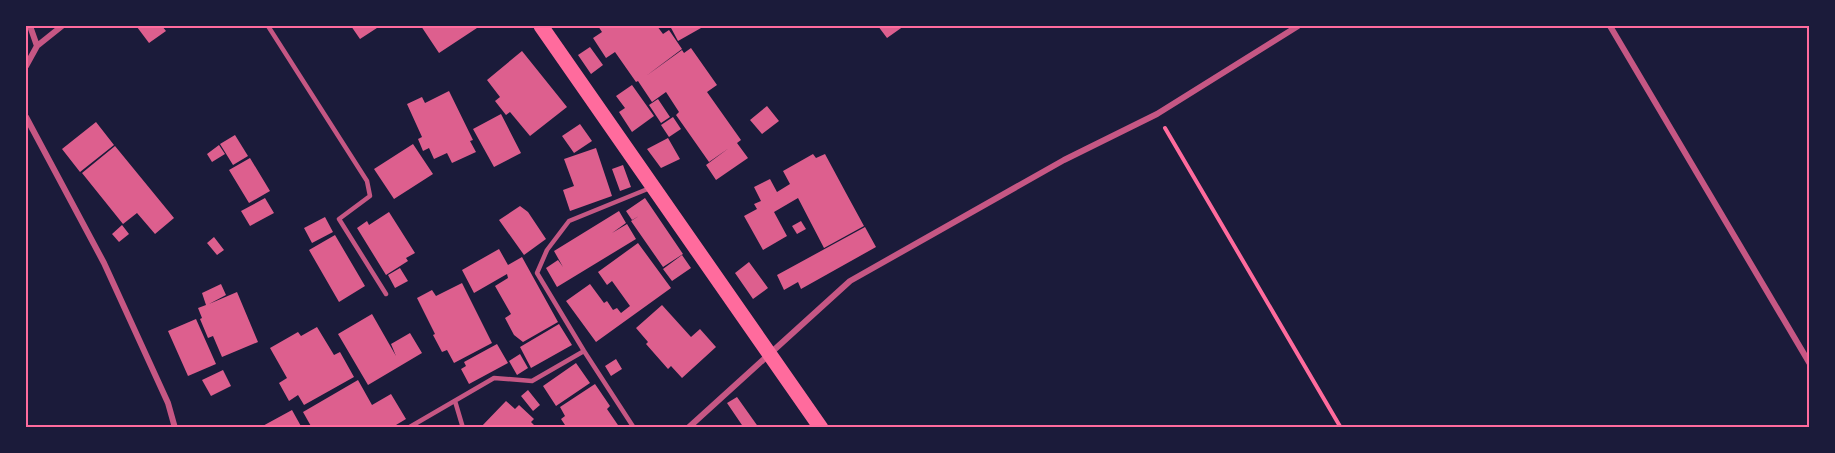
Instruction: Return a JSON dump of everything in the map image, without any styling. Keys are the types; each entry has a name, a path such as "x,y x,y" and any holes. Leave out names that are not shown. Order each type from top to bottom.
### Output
{"main road":[{"path":"541,26 822,428"}],"street":[{"path":"30,26 37,46"},
{"path":"26,66 37,46 62,26"},
{"path":"688,428 850,281 1064,160 1157,114 1298,26"},
{"path":"1610,26 1809,364"},
{"path":"26,117 104,263 168,403 175,428"}],"lane":[{"path":"268,26 367,181 370,196 339,219 386,294"},
{"path":"634,428 537,273 547,250 568,221 652,187"},
{"path":"408,428 494,378 532,381 584,351"},
{"path":"455,401 463,428"}],"path":[{"path":"1157,114 1341,428"}],"building":[{"path":"162,26 166,31 149,43 137,27"},
{"path":"351,26 380,26 360,39"},
{"path":"421,26 480,26 439,53"},
{"path":"598,26 657,26 663,34 669,30 682,49 646,76 682,50 684,53 691,48 717,85 707,92 741,140 737,143 748,158 716,180 706,165 729,148 709,162 676,115 679,112 666,92 652,102 615,52 606,58 593,38 602,32"},
{"path":"670,26 700,26 701,28 678,41"},
{"path":"878,26 904,26 887,38"},
{"path":"590,47 603,65 591,74 578,55"},
{"path":"522,51 567,107 530,136 510,112 506,115 495,101 500,97 487,80"},
{"path":"632,85 654,116 632,132 619,112 625,108 616,96"},
{"path":"449,91 473,140 470,141 476,152 452,163 447,153 434,159 429,148 423,151 418,139 422,137 407,104 422,97 425,103"},
{"path":"658,99 670,117 661,123 649,105"},
{"path":"767,106 779,121 762,134 750,120"},
{"path":"501,114 521,153 494,167 473,129"},
{"path":"673,117 681,129 669,137 661,125"},
{"path":"96,122 114,145 80,172 62,149"},
{"path":"580,124 592,141 574,153 562,136"},
{"path":"235,135 248,156 233,165 220,144"},
{"path":"668,138 680,159 661,168 647,149"},
{"path":"413,144 433,174 394,199 374,169"},
{"path":"219,145 225,154 212,162 207,154"},
{"path":"115,146 174,218 155,234 137,213 123,224 82,173"},
{"path":"596,148 612,196 570,211 563,190 574,186 564,159"},
{"path":"813,154 816,158 825,154 864,226 824,248 798,198 774,212 787,236 763,250 744,216 757,209 754,204 761,201 754,187 770,179 777,192 790,184 783,171"},
{"path":"250,158 270,191 249,203 229,170"},
{"path":"623,165 631,187 620,191 612,169"},
{"path":"265,198 274,213 250,226 241,211"},
{"path":"645,198 683,254 663,267 631,221 639,216 632,220 626,211"},
{"path":"520,206 528,212 546,239 524,255 499,220"},
{"path":"619,211 626,223 612,233 627,224 636,239 557,287 546,268 558,260 563,267 554,251"},
{"path":"389,212 415,253 406,258 408,261 386,275 357,228 367,221 369,225"},
{"path":"325,217 333,232 312,243 304,228"},
{"path":"801,221 806,229 797,234 792,226"},
{"path":"122,225 129,234 119,242 112,234"},
{"path":"865,227 876,247 801,289 798,282 784,290 777,275"},
{"path":"335,235 365,286 339,302 309,250"},
{"path":"214,237 224,250 217,255 207,243"},
{"path":"638,243 671,288 596,342 566,301 590,284 604,303 607,301 613,310 617,308 621,313 630,306 612,281 607,285 598,272"},
{"path":"499,249 508,265 522,257 558,322 523,342 514,335 505,318 511,314 495,286 508,278 507,274 474,293 462,270"},
{"path":"682,255 691,268 672,281 663,269"},
{"path":"749,262 768,288 753,299 735,273"},
{"path":"400,268 408,281 395,288 388,275"},
{"path":"462,283 492,343 454,363 447,350 442,352 417,298 432,290 436,296"},
{"path":"221,284 226,295 209,304 237,292 258,342 222,357 213,336 208,338 198,308 206,305 202,293"},
{"path":"662,305 691,337 700,329 716,347 682,378 671,366 668,369 646,344 648,342 636,328"},
{"path":"372,314 396,356 391,344 410,333 422,353 368,385 338,334"},
{"path":"196,319 216,364 188,376 168,331"},
{"path":"559,324 572,345 531,368 520,347"},
{"path":"317,327 334,355 340,352 354,377 304,405 298,395 289,401 279,383 287,378 270,348 298,332 301,336"},
{"path":"497,344 508,363 469,384 461,369 466,366 464,362"},
{"path":"520,354 528,368 517,375 509,361"},
{"path":"616,359 622,369 611,376 605,366"},
{"path":"576,363 590,383 556,406 543,386"},
{"path":"223,370 231,386 211,396 202,380"},
{"path":"358,380 372,405 391,394 406,419 391,428 312,428 303,412"},
{"path":"595,384 610,406 607,409 620,428 567,428 561,419 565,416 560,407"},
{"path":"528,390 540,405 533,411 521,396"},
{"path":"737,397 759,428 744,428 727,403"},
{"path":"506,401 515,409 519,405 534,419 531,422 537,428 480,428"},
{"path":"292,410 302,428 259,428"}]}
